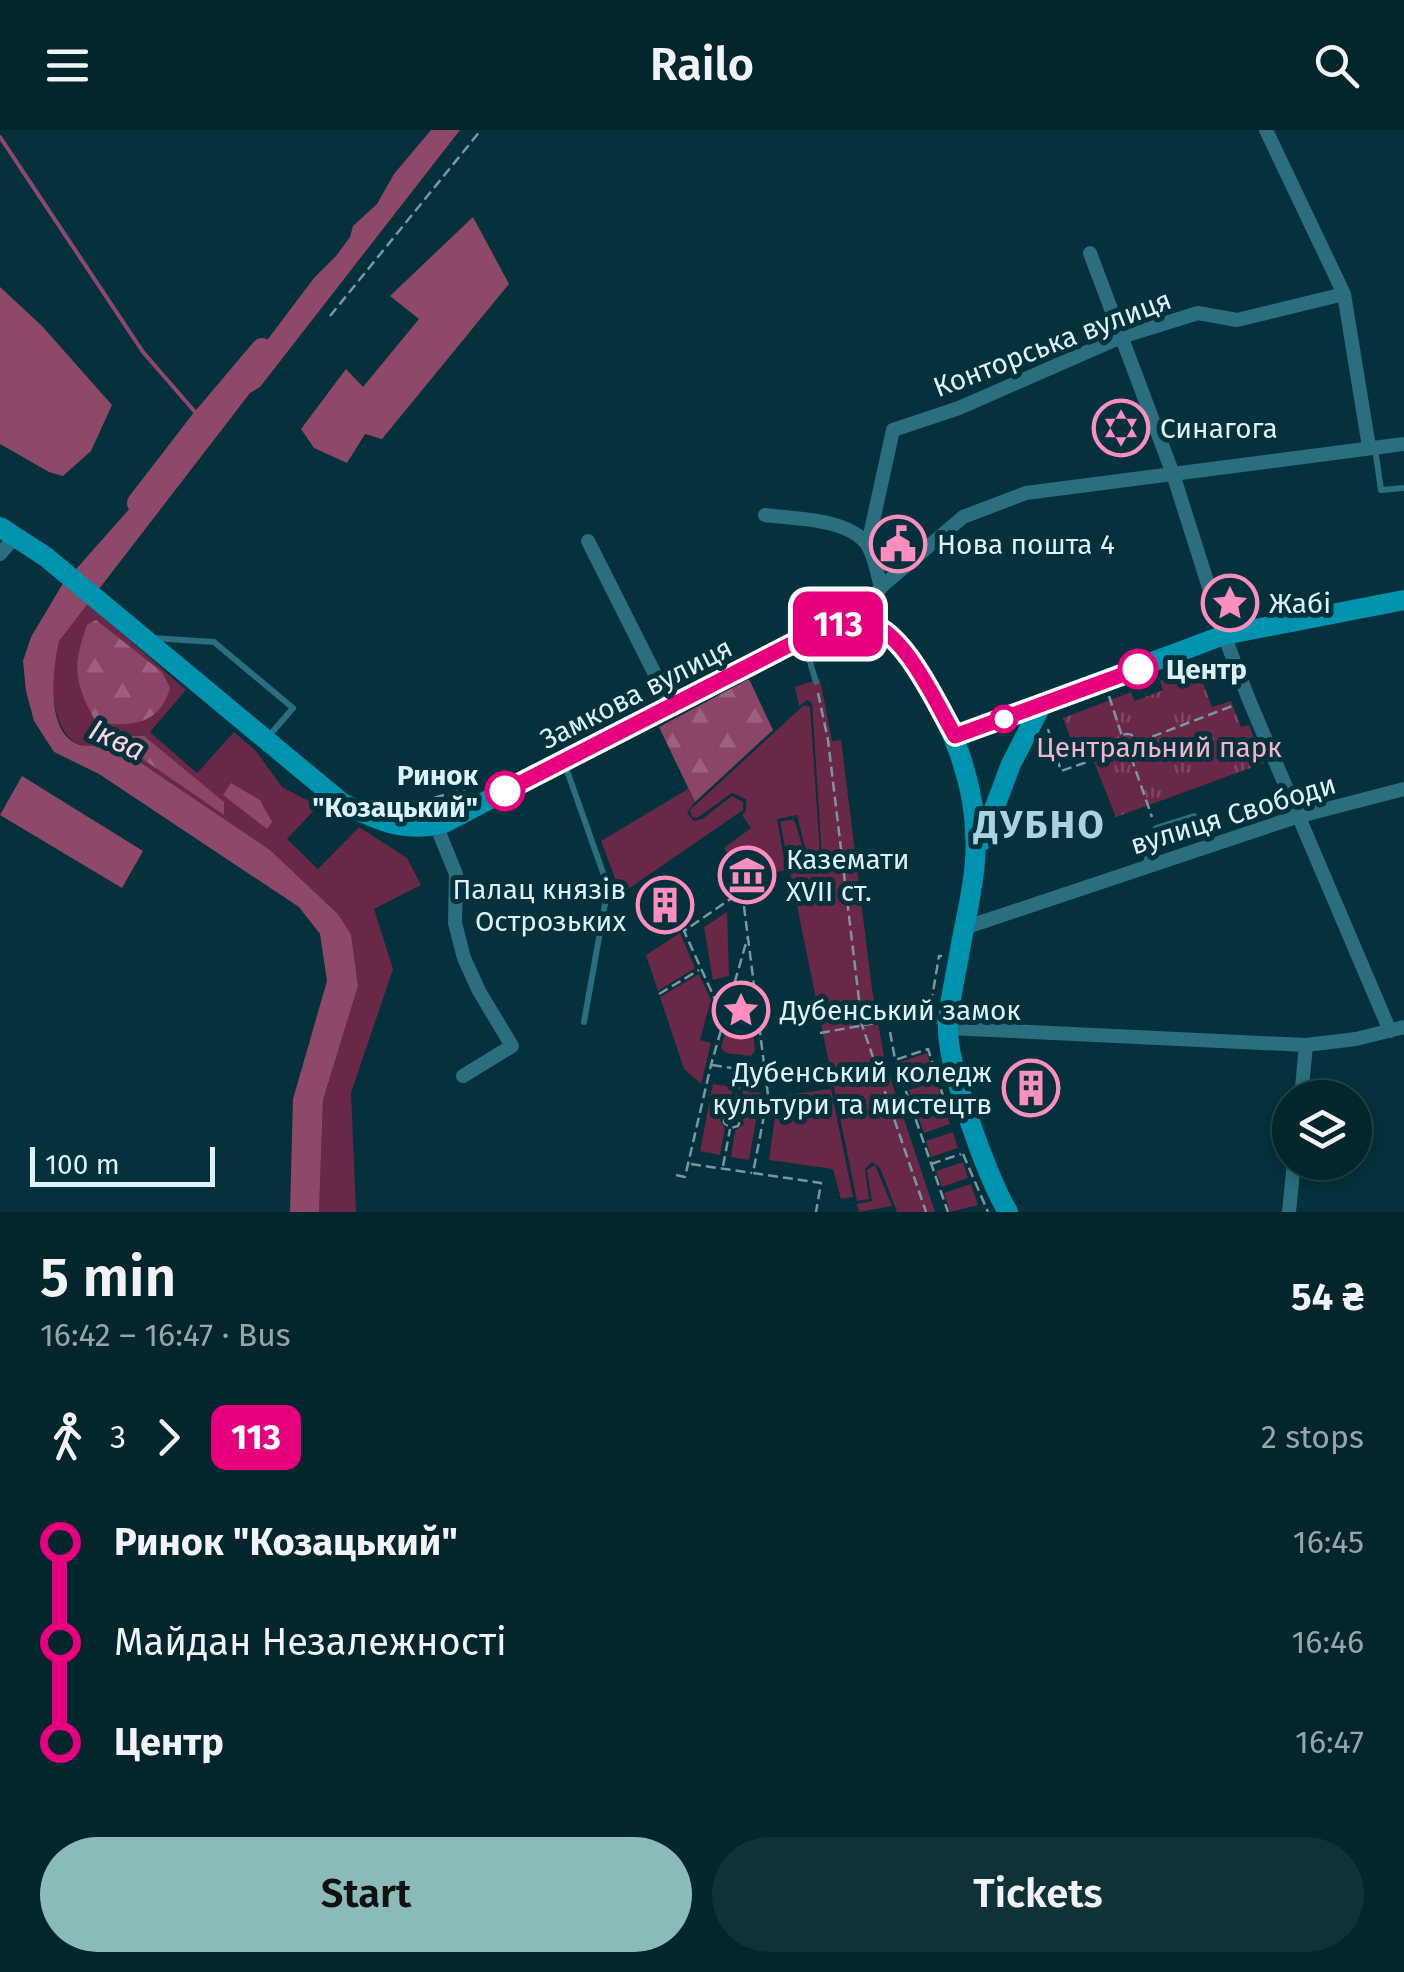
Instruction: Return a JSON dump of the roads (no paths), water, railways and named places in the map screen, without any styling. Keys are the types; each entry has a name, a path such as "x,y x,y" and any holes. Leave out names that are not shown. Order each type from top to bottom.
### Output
{"main road":[{"path":"7,532 46,557 341,802 364,814 410,828 436,825"},
{"path":"955,736 1224,635 1404,600"},
{"path":"859,622 877,625 898,644 955,736 974,806 976,862"},
{"name":"Замкова вулиця","path":"436,825 803,638 826,628 859,622"},
{"path":"1008,1212 985,1166 955,1069 948,1028 976,862 994,800 1041,706"}],"street":[{"path":"1266,130 1344,294 1372,447"},
{"path":"948,1028 1306,1045 1397,1029 1296,818 1248,700 1173,474 1090,253"},
{"name":"Конторська вулиця","path":"868,544 893,430 959,408 1121,337 1198,313 1237,320 1344,294"},
{"path":"859,622 882,587 963,517 1026,493 1404,444"},
{"path":"765,516 840,528 868,544 882,587"},
{"path":"0,554 7,532"},
{"path":"588,542 671,706"},
{"name":"вулиця Свободи","path":"964,928 1296,818 1404,790"},
{"path":"436,825 456,874 455,923 464,958 512,1046 464,1076"},
{"path":"1303,1080 1306,1045"},
{"path":"1289,1212 1292,1180"}],"lane":[{"path":"1372,447 1380,490 1404,488"},
{"path":"143,638 214,642 294,708 264,740"},
{"path":"803,638 816,682"},
{"path":"564,761 608,888 584,1022"},
{"path":"1144,868 1156,828 1194,816"},
{"path":"888,1021 929,1015 948,1028"}],"waterway":[{"path":"0,137 143,352 202,420"},
{"name":"Іква","path":"138,503 262,349"}],"place":[{"name":"Синагога","path":"1121,428"},
{"name":"Нова пошта 4","path":"898,544"},
{"name":"Жабі","path":"1230,603"},
{"name":"Центр","path":"1138,669"},
{"name":"Ринок \"Козацький\"","path":"505,791"},
{"name":"Каземати XVII ст.","path":"747,875"},
{"name":"Палац князів Острозьких","path":"665,905"},
{"name":"Дубенський замок","path":"741,1010"},
{"name":"Дубенський коледж культури та мистецтв","path":"1031,1088"}],"district":[{"name":"ДУБНО","path":"1040,825"}],"park label":[{"name":"Центральний парк","path":"1159,747"}]}
